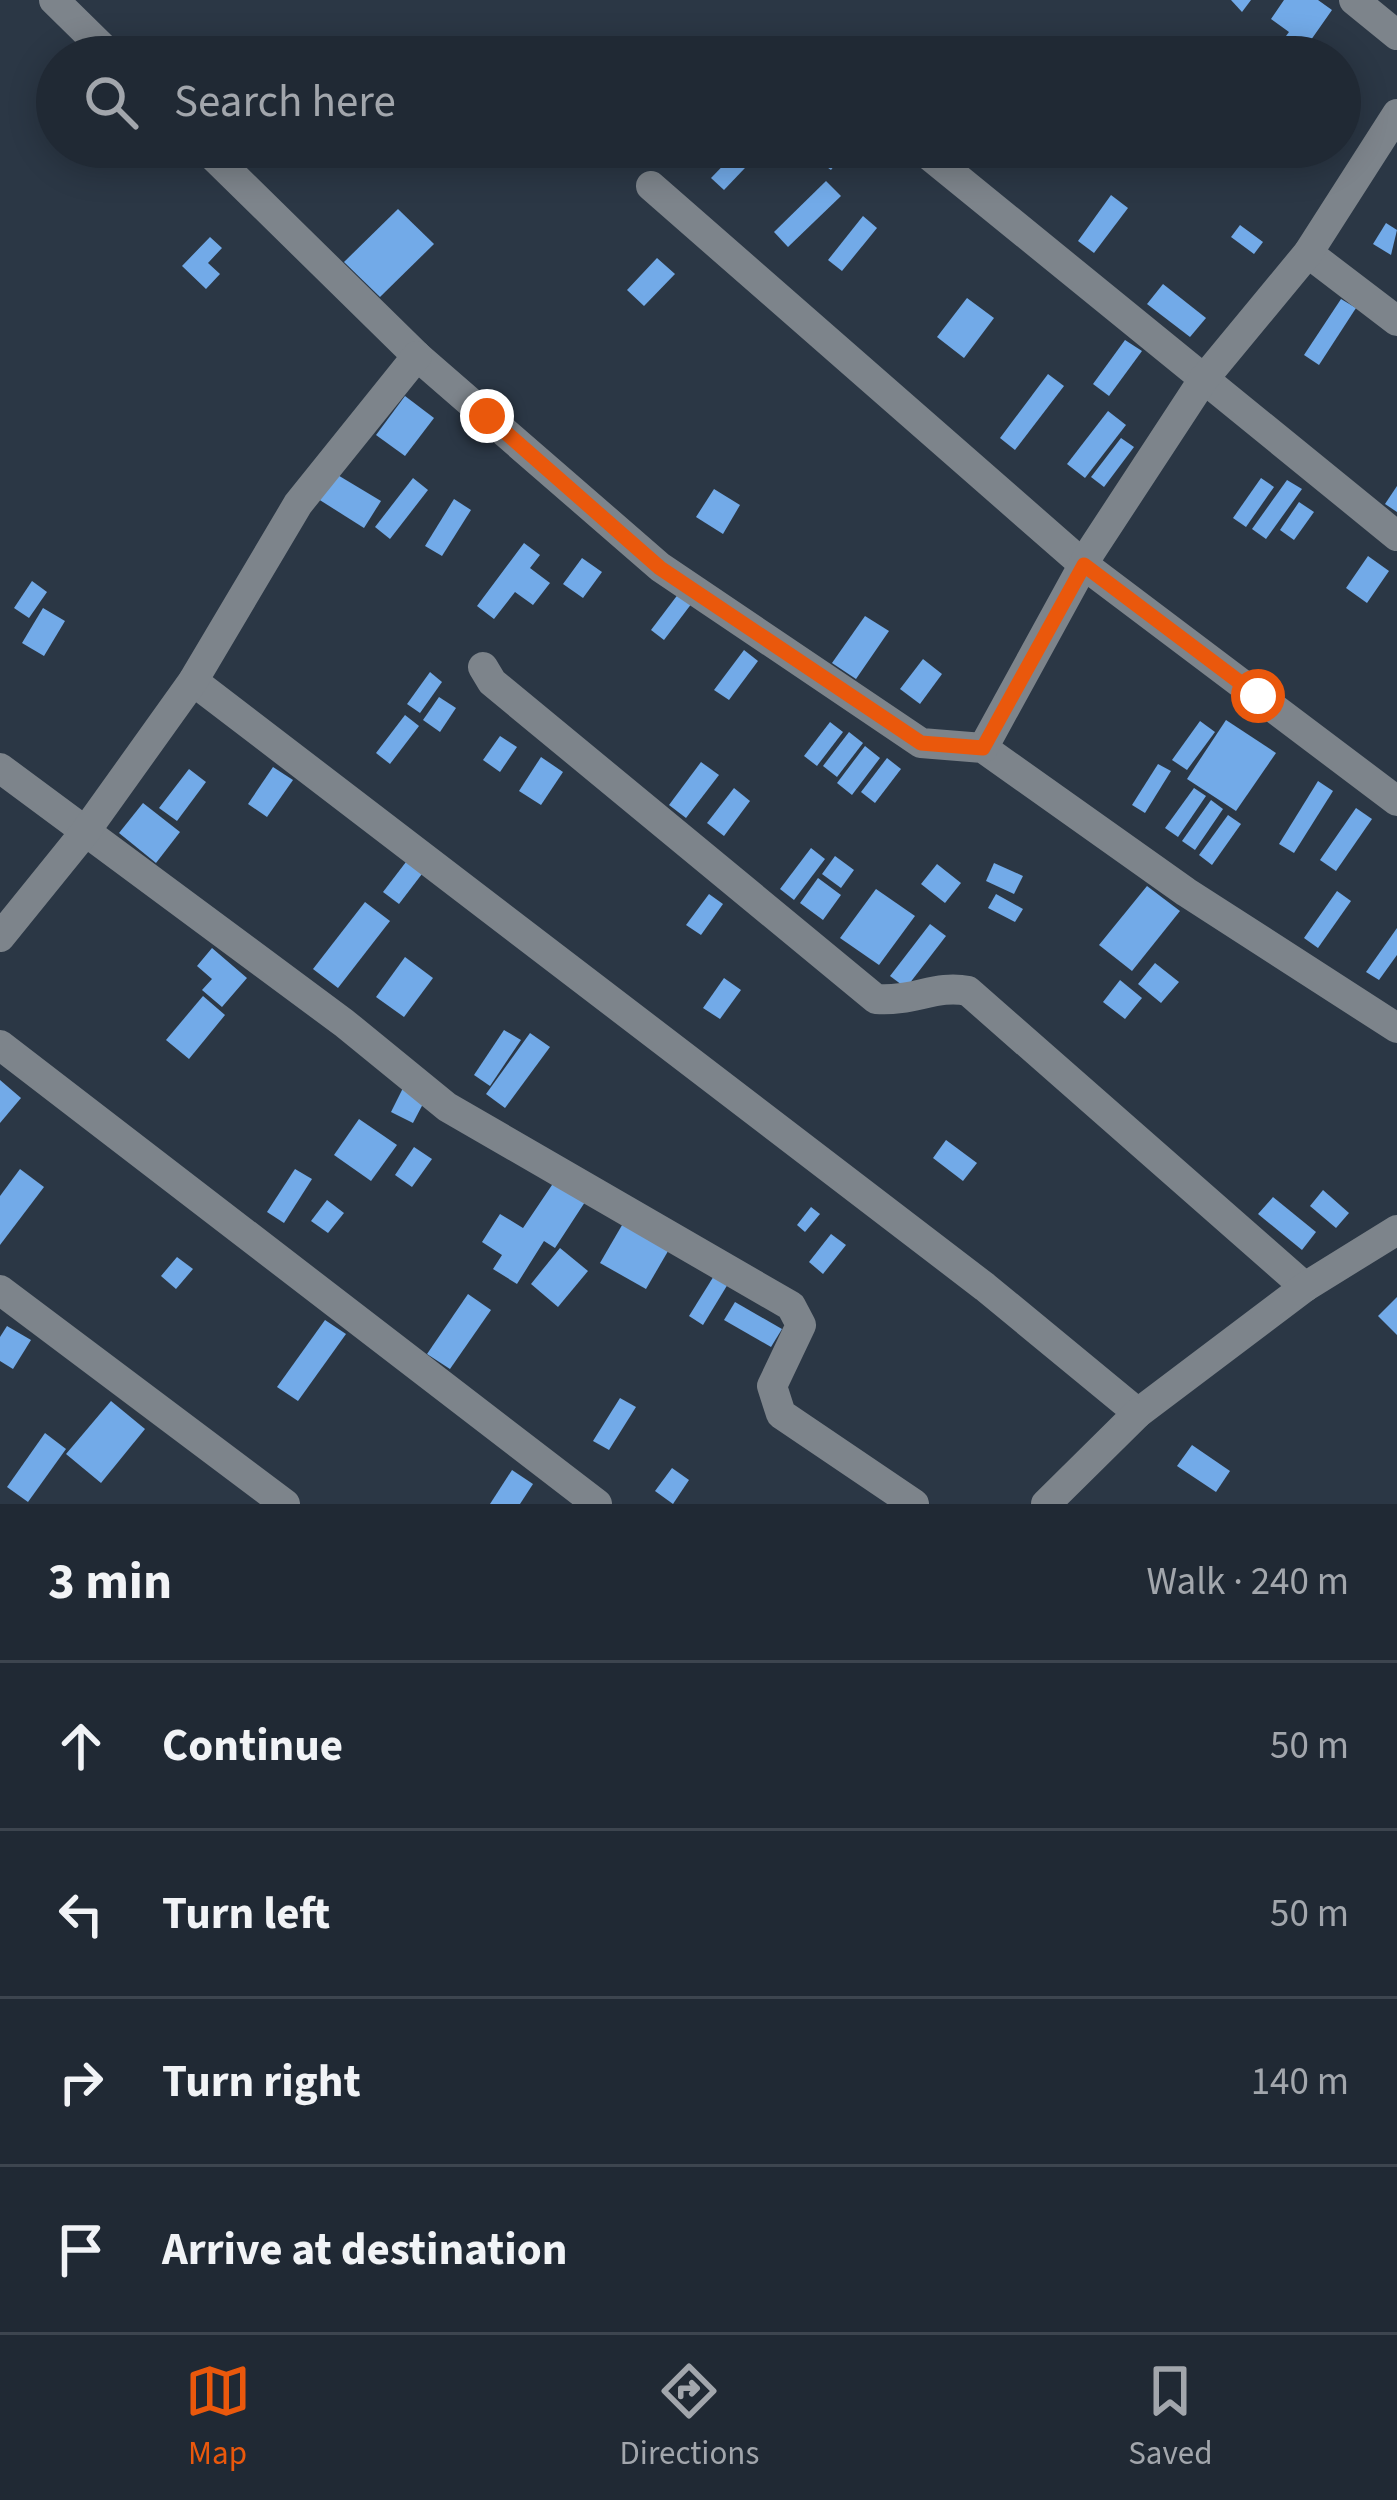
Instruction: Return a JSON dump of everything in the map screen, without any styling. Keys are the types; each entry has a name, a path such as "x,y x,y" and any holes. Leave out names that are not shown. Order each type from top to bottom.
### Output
{"street":[{"path":"53,0 90,36"},
{"path":"1354,0 1397,34"},
{"path":"983,748 1084,565 1203,380 1308,253 1397,114"},
{"path":"225,168 417,356 660,568 921,743 983,748 1186,892 1397,1028"},
{"path":"946,168 1397,536"},
{"path":"651,186 1084,565 1397,801"},
{"path":"1308,253 1397,321"},
{"path":"0,937 86,832 193,681 298,504 417,356"},
{"path":"483,668 491,682 876,999 907,1001 949,987 968,992 1304,1287"},
{"path":"193,681 985,1287 1138,1412"},
{"path":"0,767 447,1107 791,1306 801,1324 772,1386 781,1414 914,1504"},
{"path":"0,1045 597,1504"},
{"path":"1046,1504 1138,1412 1304,1287 1397,1230"},
{"path":"0,1290 286,1504"}],"building":[{"path":"1231,0 1251,0 1242,12"},
{"path":"1284,0 1318,0 1332,10 1314,36 1286,36 1289,32 1271,19"},
{"path":"721,168 745,168 724,190 711,178"},
{"path":"826,181 841,196 788,247 774,232"},
{"path":"1111,195 1128,208 1094,253 1078,241"},
{"path":"398,209 434,244 380,297 344,262"},
{"path":"863,216 877,228 842,271 828,260"},
{"path":"1386,223 1397,230 1391,255 1373,244"},
{"path":"1240,225 1263,242 1254,254 1231,237"},
{"path":"210,237 222,248 208,263 220,274 206,289 182,266"},
{"path":"657,258 675,274 644,306 627,290"},
{"path":"1163,284 1206,318 1190,337 1147,304"},
{"path":"967,298 994,318 964,358 937,337"},
{"path":"1341,299 1356,308 1319,365 1304,355"},
{"path":"1125,340 1142,351 1109,396 1093,384"},
{"path":"1048,374 1064,386 1015,450 1000,438"},
{"path":"405,396 434,418 405,456 376,435"},
{"path":"1108,411 1126,425 1085,478 1067,464"},
{"path":"1121,438 1134,447 1104,487 1091,477"},
{"path":"331,471 381,501 364,528 315,497"},
{"path":"413,478 428,490 390,539 375,527"},
{"path":"1261,478 1274,487 1246,527 1233,518"},
{"path":"1287,480 1302,489 1266,539 1252,529"},
{"path":"1397,486 1397,512 1385,504"},
{"path":"714,489 740,505 723,534 696,517"},
{"path":"454,499 471,510 442,556 425,546"},
{"path":"1299,502 1314,512 1294,540 1280,530"},
{"path":"524,543 540,555 530,568 550,583 533,605 515,592 494,619 477,606"},
{"path":"1368,556 1389,571 1367,603 1346,588"},
{"path":"582,558 602,572 583,598 563,584"},
{"path":"32,581 47,592 29,618 14,608"},
{"path":"679,593 692,603 664,640 651,630"},
{"path":"43,608 65,621 44,656 22,643"},
{"path":"865,616 889,631 856,679 832,663"},
{"path":"744,650 758,661 729,700 714,690"},
{"path":"923,659 942,674 920,704 900,689"},
{"path":"430,672 442,682 420,713 407,704"},
{"path":"439,697 456,708 440,732 423,720"},
{"path":"405,715 419,726 390,764 376,753"},
{"path":"1226,720 1276,753 1236,811 1187,779"},
{"path":"1200,721 1215,732 1187,770 1172,760"},
{"path":"830,722 843,732 817,766 804,756"},
{"path":"849,732 863,743 837,777 823,766"},
{"path":"500,736 517,747 500,772 483,760"},
{"path":"865,746 880,758 852,795 837,783"},
{"path":"541,757 563,772 541,805 519,791"},
{"path":"887,758 901,769 875,803 861,792"},
{"path":"701,762 719,775 686,818 669,805"},
{"path":"1158,764 1171,771 1145,813 1132,805"},
{"path":"273,767 293,780 267,817 248,804"},
{"path":"189,769 206,782 177,821 159,808"},
{"path":"1318,781 1333,791 1294,853 1279,844"},
{"path":"734,788 750,801 724,836 707,823"},
{"path":"1194,788 1206,796 1178,837 1165,828"},
{"path":"1211,800 1223,809 1195,850 1182,841"},
{"path":"143,803 180,832 156,863 119,833"},
{"path":"1356,808 1372,819 1336,871 1320,860"},
{"path":"1228,815 1241,824 1212,865 1199,855"},
{"path":"811,848 825,859 794,900 780,889"},
{"path":"835,856 854,870 841,888 822,874"},
{"path":"409,858 425,870 399,904 383,892"},
{"path":"994,863 1023,876 1014,894 986,881"},
{"path":"937,864 961,883 945,903 921,884"},
{"path":"818,878 841,895 823,920 800,903"},
{"path":"1147,886 1180,911 1132,971 1099,945"},
{"path":"876,889 915,916 879,965 840,938"},
{"path":"1337,891 1351,901 1318,948 1304,938"},
{"path":"709,894 723,904 701,935 686,925"},
{"path":"996,894 1023,909 1015,922 988,908"},
{"path":"365,902 390,921 338,988 313,969"},
{"path":"930,924 946,936 906,988 890,976"},
{"path":"1397,928 1397,955 1379,980 1366,972"},
{"path":"212,948 247,978 222,1007 202,990 212,979 197,966"},
{"path":"405,957 433,978 404,1017 376,997"},
{"path":"1155,963 1179,982 1161,1003 1138,984"},
{"path":"724,978 741,990 720,1019 703,1008"},
{"path":"1120,980 1142,998 1125,1019 1103,1002"},
{"path":"203,996 225,1015 189,1059 166,1040"},
{"path":"504,1030 521,1040 490,1086 474,1075"},
{"path":"530,1033 550,1047 505,1108 486,1094"},
{"path":"0,1080 21,1098 0,1123"},
{"path":"403,1088 425,1100 413,1123 391,1112"},
{"path":"359,1119 397,1145 371,1181 334,1155"},
{"path":"946,1140 977,1163 963,1181 933,1158"},
{"path":"414,1147 432,1159 412,1187 395,1175"},
{"path":"20,1169 44,1187 0,1245 0,1196"},
{"path":"295,1169 312,1179 284,1223 267,1212"},
{"path":"554,1182 585,1202 555,1248 544,1241 517,1284 493,1269 502,1255 482,1242 500,1214 523,1228"},
{"path":"1323,1190 1349,1213 1336,1228 1310,1206"},
{"path":"1273,1197 1316,1232 1302,1250 1258,1214"},
{"path":"327,1200 344,1213 328,1233 311,1221"},
{"path":"811,1207 820,1214 805,1232 797,1225"},
{"path":"625,1220 671,1246 646,1289 600,1263"},
{"path":"831,1234 846,1245 823,1274 809,1262"},
{"path":"560,1248 588,1271 558,1307 531,1284"},
{"path":"177,1257 193,1269 176,1289 161,1276"},
{"path":"717,1271 731,1279 703,1325 689,1316"},
{"path":"468,1294 491,1310 450,1369 427,1354"},
{"path":"1397,1297 1397,1335 1378,1316"},
{"path":"735,1302 782,1329 771,1347 724,1320"},
{"path":"325,1320 346,1334 298,1401 277,1387"},
{"path":"7,1326 31,1340 13,1369 0,1361 0,1337"},
{"path":"620,1398 636,1407 609,1450 593,1441"},
{"path":"111,1401 145,1429 101,1483 66,1454"},
{"path":"45,1433 66,1449 28,1502 7,1487"},
{"path":"1192,1445 1230,1471 1216,1492 1177,1466"},
{"path":"672,1468 689,1480 673,1504 655,1491"},
{"path":"512,1470 533,1484 520,1504 490,1504"}],"route":[{"path":"487,416 660,568 921,743 983,748 1084,565 1258,696"}]}
